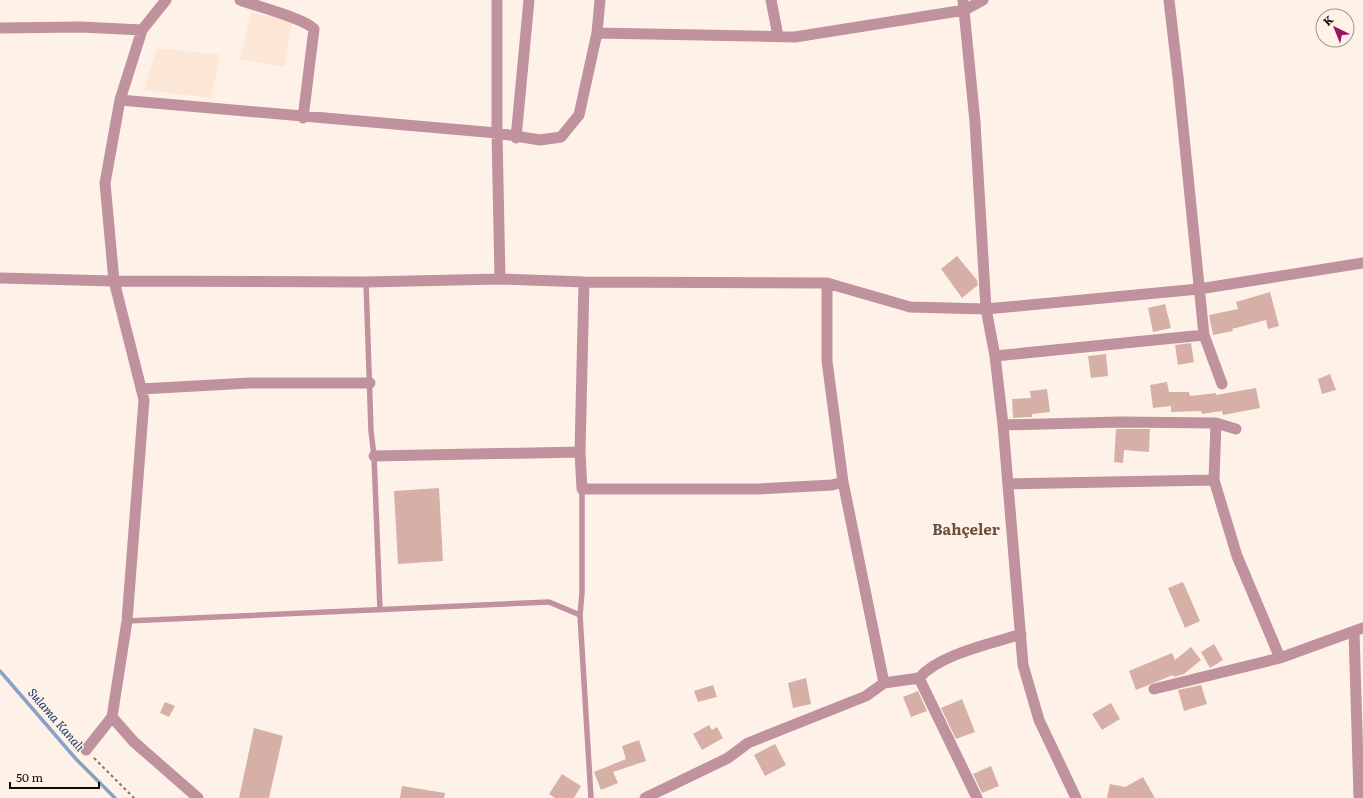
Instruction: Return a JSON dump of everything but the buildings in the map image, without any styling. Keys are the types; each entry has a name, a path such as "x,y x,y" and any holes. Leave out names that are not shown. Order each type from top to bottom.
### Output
{"street":[{"path":"86,750 112,717 127,621 144,400 114,281 105,184 120,100 142,30 166,0"},
{"path":"240,0 311,26 314,29 303,118"},
{"path":"497,0 497,133 500,279"},
{"path":"516,138 529,0"},
{"path":"120,100 303,118 497,133 516,138 540,140 561,137 579,115 597,33 600,0"},
{"path":"771,0 778,36"},
{"path":"597,33 795,37 964,5 983,0"},
{"path":"1168,0 1178,77 1204,335 1222,384"},
{"path":"964,5 975,122 986,309 995,356 1003,425 1023,665 1039,720 1076,798"},
{"path":"0,28 81,27 142,30"},
{"path":"0,278 114,281 366,282 500,279 584,282 826,283 910,307 986,309 1199,289 1363,263"},
{"path":"584,282 580,452 582,489 758,489 832,485 843,482"},
{"path":"826,283 827,361 843,482 884,683"},
{"path":"995,356 1204,335"},
{"path":"141,389 249,383 370,383"},
{"path":"1003,425 1119,422 1216,423 1236,429"},
{"path":"1216,423 1214,480 1238,556 1280,658"},
{"path":"374,456 580,452"},
{"path":"1008,484 1214,480"},
{"path":"1154,689 1280,658 1359,630 1357,797"},
{"path":"645,798 728,758 748,743 866,696 884,683 919,678 924,672 948,658 1021,634"},
{"path":"919,678 977,798"},
{"path":"112,717 134,742 198,798"}],"lane":[{"path":"366,282 371,431 374,456 380,610"},
{"path":"582,489 582,593 580,615 591,798"},
{"path":"127,621 549,602 580,615"}],"path":[{"path":"86,750 134,798"}],"shaded area":[{"path":"251,13 292,20 285,67 240,59"},
{"path":"157,48 220,55 211,98 144,90"}],"waterway":[{"name":"Sulama Kanalı","path":"0,671 76,759 115,798"}],"district":[{"name":"Bahçeler","path":"966,530"}]}
